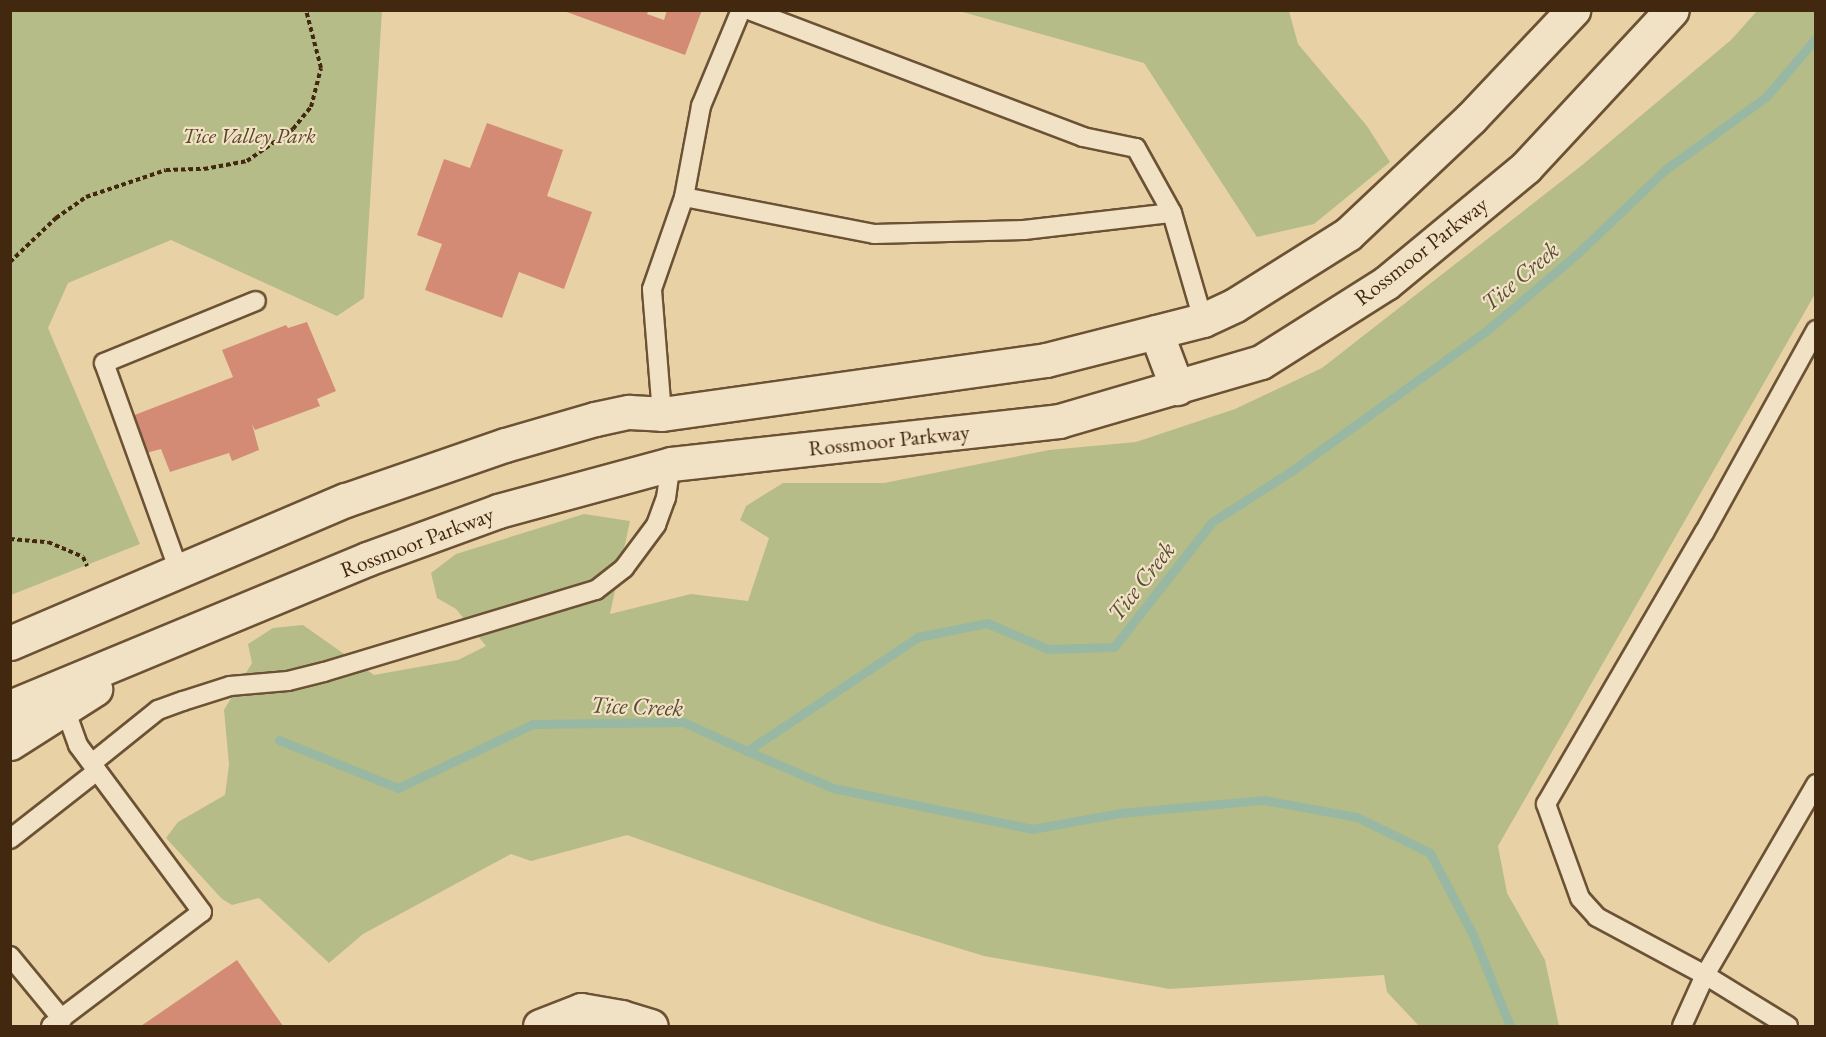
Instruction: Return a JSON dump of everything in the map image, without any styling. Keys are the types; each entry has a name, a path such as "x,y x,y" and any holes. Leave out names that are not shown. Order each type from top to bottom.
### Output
{"street":[{"path":"10,643 346,500 505,445 604,417 629,412 662,414 1046,360 1203,320 1235,305 1348,234 1471,118 1573,10"},
{"name":"Rossmoor Parkway","path":"61,698 182,636 367,559 498,511 671,464 1059,421 1261,362 1386,283 1526,167 1672,10"},
{"path":"1156,332 1177,388"},
{"path":"662,414 671,464"},
{"path":"10,707 61,698"},
{"path":"10,743 61,698"},
{"path":"540,1026 581,1010 621,1017 651,1026"}],"lane":[{"path":"662,414 652,289 684,197 701,106 741,10"},
{"path":"749,10 1083,137 1136,148 1173,213 1203,320"},
{"path":"684,197 874,234 1024,230 1173,213"},
{"path":"179,572 104,363 256,301"},
{"path":"1788,1026 1705,975 1597,917 1580,898 1546,804 1704,533 1815,330"},
{"path":"10,839 158,710 230,686 288,681 324,672 482,627 596,590 624,568 656,525 666,498 671,464"},
{"path":"10,956 56,1023 202,912 78,745 61,698"},
{"path":"1682,1026 1705,975 1815,784"}],"path":[{"path":"10,261 56,218 86,197 166,170 194,171 247,161 292,129 311,106 321,68 306,10"},
{"path":"10,539 48,542 83,557 87,566"}],"green space":[{"name":"Tice Valley Park","path":"11,10 382,11 364,298 337,316 171,240 68,283 48,328 140,544 11,595"},
{"path":"959,11 1289,11 1298,44 1367,126 1390,162 1314,224 1257,237 1144,63"},
{"path":"1757,11 1815,11 1815,294 1498,846 1507,893 1545,960 1559,1026 1419,1026 1387,992 1384,975 1170,989 984,956 876,923 627,835 531,861 511,854 363,934 329,963 259,898 232,905 222,899 166,838 178,822 225,795 229,765 224,710 252,663 248,644 273,628 303,625 374,675 458,660 486,646 456,609 437,598 431,573 456,554 584,514 630,521 610,614 691,594 748,601 769,538 740,520 746,506 783,483 884,483 1049,450 1136,442 1235,409 1322,368 1581,166 1731,40"}],"building":[{"path":"649,10 647,14 664,20 667,10 702,10 685,55 564,11"},
{"path":"487,123 563,150 547,196 592,212 564,289 519,272 502,318 425,290 442,244 417,235 444,159 470,168"},
{"path":"307,322 336,391 317,399 320,406 255,430 252,424 259,450 232,461 229,453 170,472 161,449 146,453 132,416 233,377 222,350 286,325 288,328"},
{"path":"237,960 283,1026 141,1026"}],"waterway":[{"name":"Tice Creek","path":"279,740 398,788 533,724 683,722 747,751 918,637 987,623 1048,649 1114,647 1212,522 1290,472 1485,332 1578,253 1666,169 1766,97 1816,38"},
{"path":"747,751 833,788 1032,829 1120,813 1264,800 1357,817 1430,853 1473,935 1510,1026"}]}
